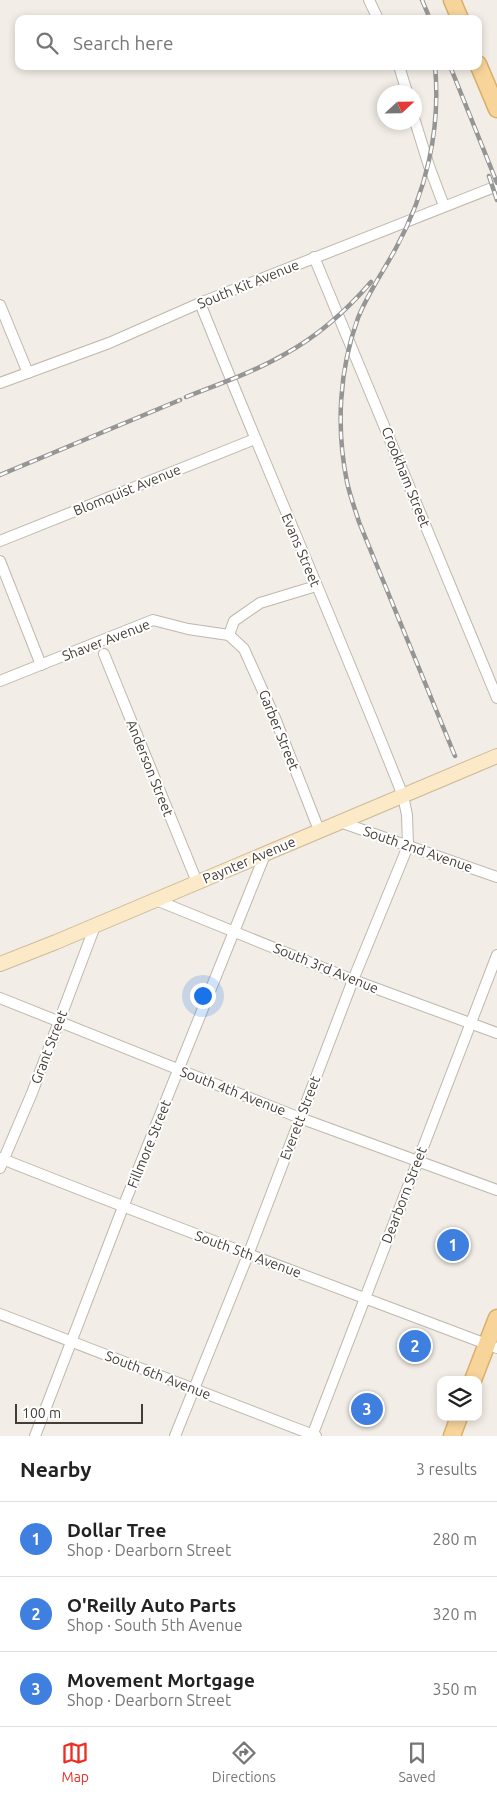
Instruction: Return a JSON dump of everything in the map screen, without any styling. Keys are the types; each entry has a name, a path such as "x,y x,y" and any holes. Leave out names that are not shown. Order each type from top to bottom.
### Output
{"main road":[{"path":"452,0 458,15"},
{"path":"481,70 497,109"},
{"path":"475,1376 492,1346 497,1318"},
{"path":"452,1436 458,1421"}],"street":[{"path":"369,0 376,15"},
{"path":"400,70 405,85"},
{"path":"418,130 428,166 444,206"},
{"name":"South Kit Avenue","path":"0,383 109,344 200,303 497,186"},
{"name":"Crookham Street","path":"314,257 497,698"},
{"name":"Evans Street","path":"200,303 316,586 359,684 403,796"},
{"path":"0,305 28,373"},
{"name":"Blomquist Avenue","path":"0,540 255,439"},
{"path":"0,561 41,665"},
{"path":"229,635 234,621 260,603 316,586"},
{"name":"Shaver Avenue","path":"0,681 153,620 188,629 229,635"},
{"name":"Garber Street","path":"229,635 244,649 275,718 319,830"},
{"name":"Anderson Street","path":"104,654 197,882"},
{"name":"Paynter Avenue","path":"1,960 95,926 266,852 497,756"},
{"name":"Everett Street","path":"175,1436 248,1255 353,980 408,846 407,815 403,796"},
{"name":"South 2nd Avenue","path":"340,822 497,877"},
{"name":"Fillmore Street","path":"34,1436 123,1207 266,852"},
{"name":"South 3rd Avenue","path":"156,900 353,980 497,1033"},
{"name":"Grant Street","path":"1,1162 32,1093 95,926"},
{"name":"Dearborn Street","path":"314,1435 365,1297 497,955"},
{"name":"South 4th Avenue","path":"0,998 300,1118 497,1190"},
{"name":"South 5th Avenue","path":"1,1162 492,1346"},
{"name":"South 6th Avenue","path":"0,1314 314,1435"}],"railway":[{"path":"422,0 428,15"},
{"path":"435,70 436,114 429,160 416,205 407,227 358,318 343,379 341,441 347,482 359,522 455,756"},
{"path":"452,70 497,183"},
{"path":"489,176 497,200"},
{"path":"186,397 249,372 297,347 331,322 371,282"},
{"path":"0,475 180,400"}],"place":[{"name":"Dollar Tree","path":"453,1245"},
{"name":"O'Reilly Auto Parts","path":"415,1346"},
{"name":"Movement Mortgage","path":"367,1409"}]}
